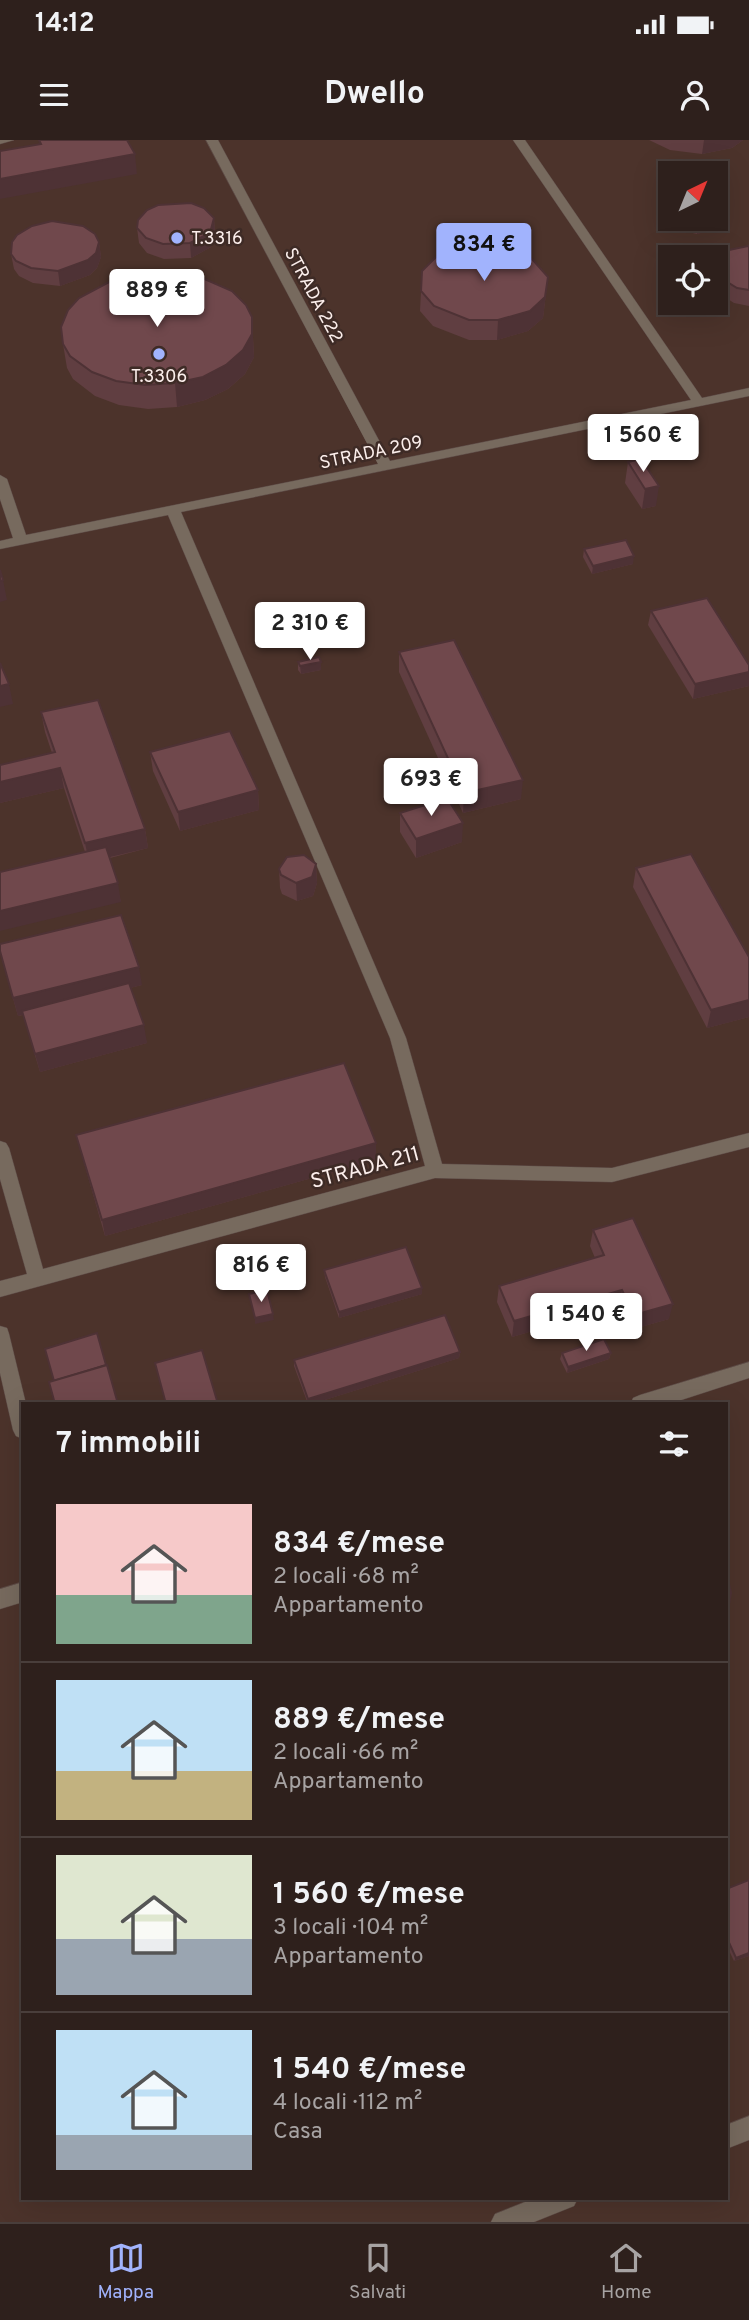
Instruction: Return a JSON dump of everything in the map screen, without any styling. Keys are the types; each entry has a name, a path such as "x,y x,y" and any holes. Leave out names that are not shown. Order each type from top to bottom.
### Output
{"lane":[{"path":"0,141 9,140"},
{"name":"STRADA 222","path":"212,140 386,467"},
{"path":"519,140 699,402"},
{"name":"STRADA 209","path":"0,545 749,392"},
{"path":"0,480 21,541"},
{"path":"173,510 398,1038 435,1171"},
{"name":"STRADA 211","path":"0,1289 435,1171 612,1175 749,1140"},
{"path":"0,1148 37,1279"},
{"path":"0,1335 21,1422"},
{"path":"646,1402 749,1370"},
{"path":"0,1599 21,1593"},
{"path":"728,2136 749,2129"},
{"path":"503,2222 561,2200"}],"shaded area":[{"path":"0,140 749,140 749,2222 0,2222"}],"building":[{"path":"39,140 127,140 135,154 0,179 0,151 41,144"},
{"path":"191,203 204,208 214,218 210,233 190,243 163,244 146,238 137,228 138,220 147,210 158,205"},
{"path":"52,221 83,226 95,234 99,242 96,253 88,260 58,271 31,268 16,261 11,254 12,242 17,235 32,226"},
{"path":"749,246 749,290 737,288 728,282 729,250"},
{"path":"465,247 506,248 532,259 548,277 545,297 530,311 498,320 469,320 434,306 421,291 422,271 436,257"},
{"name":"T.3306","path":"152,273 200,277 232,291 246,305 252,317 252,334 243,350 226,365 203,377 175,383 145,385 116,381 92,372 70,356 63,344 61,327 68,310 79,298 111,281"},
{"path":"641,459 659,486 645,489 628,462"},
{"path":"626,540 634,556 593,566 584,549"},
{"path":"707,598 749,665 749,672 695,684 651,611"},
{"path":"454,640 523,780 464,793 399,652"},
{"path":"319,657 321,662 300,666 298,662"},
{"path":"0,663 9,684 0,686"},
{"path":"98,700 145,829 85,843 60,768 0,782 0,765 55,752 41,712"},
{"path":"230,731 258,790 178,812 150,752"},
{"path":"447,798 463,823 416,839 400,813"},
{"path":"106,847 118,883 0,911 0,872"},
{"path":"691,854 749,957 749,1000 711,1010 636,868"},
{"path":"304,855 316,864 312,877 296,883 281,875 279,869 287,857"},
{"path":"121,915 139,967 13,998 0,944"},
{"path":"129,983 144,1025 35,1054 22,1011"},
{"path":"344,1063 376,1143 102,1220 76,1135"},
{"path":"633,1218 673,1304 634,1315 622,1290 514,1321 499,1286 604,1255 593,1230"},
{"path":"406,1247 422,1288 339,1312 324,1270"},
{"path":"267,1290 273,1314 255,1318 249,1294"},
{"path":"445,1315 460,1352 308,1399 294,1360"},
{"path":"97,1333 106,1365 54,1381 45,1349"},
{"path":"604,1339 611,1353 568,1367 562,1353"},
{"path":"202,1350 217,1402 165,1402 155,1363"},
{"path":"107,1365 117,1402 54,1402 49,1382"},
{"path":"728,1579 731,1593 728,1605"},
{"path":"749,1880 749,1953 736,1958 728,1940 728,1888"}],"place":[{"name":"T.3316","path":"177,238"},
{"name":"T.3306","path":"159,354"}]}
